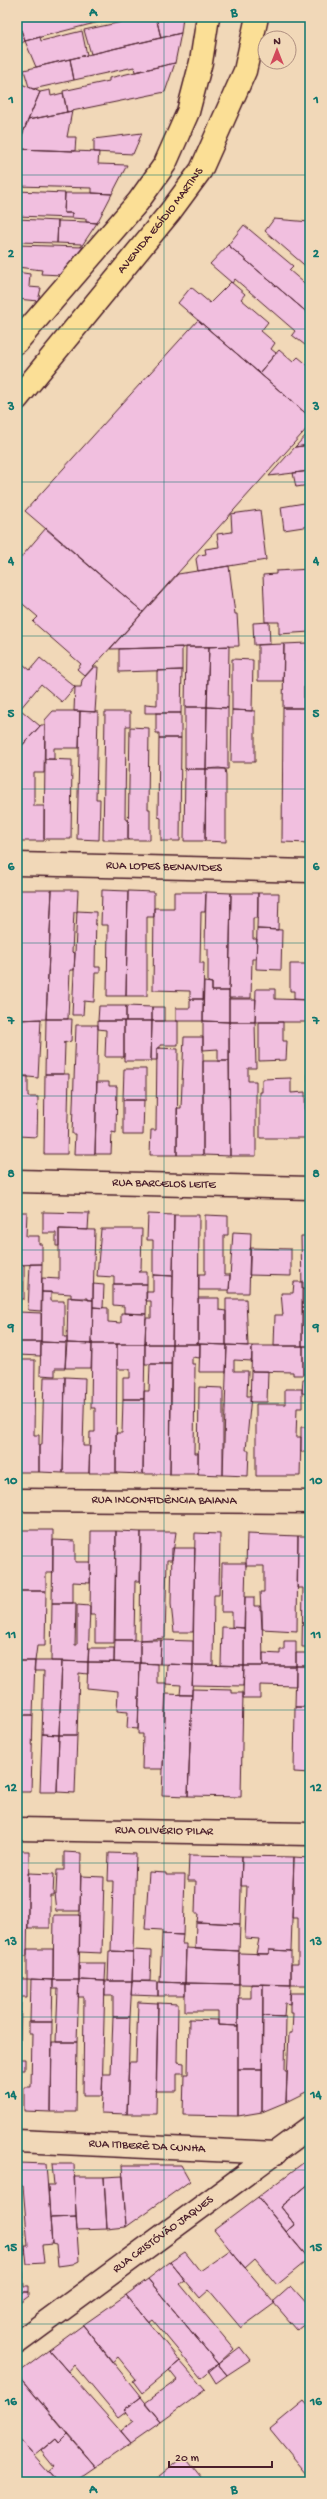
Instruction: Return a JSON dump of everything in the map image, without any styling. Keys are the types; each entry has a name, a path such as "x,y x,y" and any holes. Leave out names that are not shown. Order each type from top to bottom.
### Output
{"main road":[{"path":"17,342 138,202 165,164 188,112 201,62 208,17"},
{"name":"AVENIDA EGÍDIO MARTINS","path":"17,399 170,212 201,170 245,71 257,17"}],"street":[{"name":"RUA LOPES BENAVIDES","path":"17,864 310,871"},
{"name":"RUA BARCELOS LEITE","path":"17,1181 310,1188"},
{"name":"RUA INCONFIDÊNCIA BAIANA","path":"17,1500 310,1502"},
{"name":"RUA OLIVÉRIO PILAR","path":"17,1829 310,1834"},
{"name":"RUA CRISTÓVÃO JAQUES","path":"17,2343 276,2153 310,2126"},
{"name":"RUA ITIBERÊ DA CUNHA","path":"17,2141 276,2153"}],"building":[{"path":"20,17 90,17 91,24 25,41 17,19"},
{"path":"90,17 119,17 91,24"},
{"path":"120,17 156,17 161,38 91,54 84,30 122,22"},
{"path":"156,17 183,17 181,33 161,38"},
{"path":"17,19 25,41 17,46"},
{"path":"82,31 87,55 36,67 25,41 40,37 41,41"},
{"path":"181,33 175,63 135,72 134,67 74,80 70,59"},
{"path":"70,59 74,80 33,89 29,87 24,70"},
{"path":"175,63 165,92 67,112 63,91 109,81 109,78"},
{"path":"17,82 40,92 17,147"},
{"path":"50,90 51,96 63,93 67,112 28,120 40,92"},
{"path":"72,111 67,137 76,137 75,151 17,149 28,120"},
{"path":"142,133 133,154 94,152 94,139"},
{"path":"20,149 99,152 98,164 127,165 112,194 92,193 92,188 17,186 17,163 20,164"},
{"path":"17,191 65,193 64,213 72,213 72,218 17,216"},
{"path":"65,193 112,194 97,223 86,222 86,219 72,218 72,213 64,213"},
{"path":"17,219 58,221 57,243 17,242"},
{"path":"274,219 310,222 310,270 265,231"},
{"path":"58,221 97,223 81,247 81,244 57,243"},
{"path":"244,225 293,266 289,270 310,288 310,315 228,245"},
{"path":"17,245 83,247 62,275 41,274 42,270 17,267"},
{"path":"228,245 310,315 310,340 305,345 292,335 295,331 235,279 232,283 210,264"},
{"path":"17,272 30,274 29,287 41,288 38,301 17,299"},
{"path":"231,282 245,294 241,299 268,322 261,331 275,343 271,349 276,353 259,373 178,303 191,287 210,303"},
{"path":"198,320 310,417 310,425 143,612 25,511"},
{"path":"279,350 293,362 298,357 310,367 310,417 259,373"},
{"path":"310,431 310,445 295,447"},
{"path":"310,445 310,471 269,476 295,447"},
{"path":"310,471 310,485 296,487 293,473"},
{"path":"310,502 310,526 284,530 281,507"},
{"path":"260,510 266,560 198,571 196,559 199,555 206,554 205,549 219,547 217,534 232,532 231,514"},
{"path":"46,528 143,612 85,676 77,669 81,664 33,622 38,617 17,599 17,562"},
{"path":"229,566 235,614 237,614 239,646 110,649 178,574"},
{"path":"310,569 310,632 279,634 279,622 265,622 263,575 276,574 276,571"},
{"path":"269,622 270,644 254,645 253,623"},
{"path":"307,643 307,687 304,687 304,708 283,708 284,644"},
{"path":"284,644 283,681 258,681 258,645"},
{"path":"229,646 228,708 207,707 209,647"},
{"path":"182,647 182,670 119,672 119,649"},
{"path":"186,647 209,647 207,707 185,707"},
{"path":"40,658 75,687 62,702 41,684 20,709 17,706 17,659 30,670"},
{"path":"232,659 253,660 252,711 232,710"},
{"path":"94,667 98,667 95,712 74,711 75,687 81,687 82,680"},
{"path":"182,670 181,713 145,713 145,704 157,705 157,671"},
{"path":"17,706 21,710 17,715"},
{"path":"185,707 207,707 206,769 185,769"},
{"path":"207,707 228,708 228,769 206,769"},
{"path":"283,708 309,708 310,843 282,842"},
{"path":"21,710 40,726 17,751 17,715"},
{"path":"232,710 255,711 255,762 231,762"},
{"path":"53,711 80,711 79,748 54,748 54,759 45,759 45,720"},
{"path":"80,711 98,712 96,799 100,799 99,840 77,839"},
{"path":"105,712 130,712 130,726 126,726 125,819 128,820 128,840 103,840"},
{"path":"156,713 181,713 181,738 159,738 159,733 156,733"},
{"path":"41,725 45,725 44,773 34,773 34,806 44,806 44,841 17,841 17,751"},
{"path":"130,727 149,728 148,809 150,809 150,840 128,840"},
{"path":"159,738 181,738 180,841 161,841 161,818 158,817"},
{"path":"45,759 72,760 71,839 44,839"},
{"path":"185,769 206,769 205,841 184,841"},
{"path":"206,769 225,769 226,775 226,842 205,841"},
{"path":"17,890 52,890 46,1019 17,1020"},
{"path":"52,890 78,890 77,912 74,912 72,952 75,953 74,970 70,970 68,1019 46,1019"},
{"path":"102,890 128,891 126,996 107,996 108,925 101,925"},
{"path":"128,891 154,892 154,917 147,917 147,996 126,996"},
{"path":"174,892 206,892 205,912 201,912 200,963 204,963 203,999 190,999 190,991 153,990 154,908 174,908"},
{"path":"206,892 231,893 229,991 212,991 212,983 208,982 208,949 205,949"},
{"path":"231,893 258,893 258,918 253,918 253,939 257,939 256,959 252,959 251,998 229,998"},
{"path":"258,893 279,893 278,930 257,929"},
{"path":"309,894 310,960 308,960"},
{"path":"77,911 96,912 95,967 100,967 100,973 95,973 94,1002 84,1001 83,1015 72,1015"},
{"path":"257,929 282,930 281,970 256,969"},
{"path":"308,960 310,960 310,1022 308,1022"},
{"path":"290,964 308,964 308,1000 294,999 294,991 290,991"},
{"path":"204,982 212,983 212,991 229,991 229,1022 203,1021"},
{"path":"256,989 275,989 275,999 308,1000 308,1022 255,1022"},
{"path":"190,999 203,999 203,1021 176,1021 176,1008 190,1008"},
{"path":"229,999 256,999 255,1022 229,1022"},
{"path":"99,1006 126,1006 126,1021 98,1021"},
{"path":"126,1006 152,1007 152,1021 126,1021"},
{"path":"152,1007 164,1007 164,1021 152,1021"},
{"path":"41,1019 38,1078 19,1076 20,1020"},
{"path":"46,1019 72,1019 71,1041 63,1043 65,1043 64,1074 45,1074"},
{"path":"17,1020 20,1020 19,1076 17,1076"},
{"path":"98,1021 124,1021 124,1057 105,1057 106,1030 98,1029"},
{"path":"124,1021 152,1021 151,1061 124,1061"},
{"path":"152,1021 178,1021 178,1045 160,1045 160,1048 157,1048 157,1060 151,1060"},
{"path":"203,1021 229,1022 229,1061 218,1061 218,1049 203,1050"},
{"path":"229,1022 255,1022 256,1068 248,1068 248,1081 256,1081 256,1156 230,1156"},
{"path":"259,1022 283,1022 283,1041 287,1041 286,1060 259,1061"},
{"path":"76,1025 98,1025 95,1154 74,1154 75,1134 72,1134"},
{"path":"184,1037 203,1037 203,1155 177,1155 177,1108 181,1108"},
{"path":"157,1048 178,1049 177,1155 150,1155 151,1130 156,1130"},
{"path":"308,1059 310,1059 310,1081 308,1081"},
{"path":"203,1061 229,1061 230,1156 203,1155"},
{"path":"124,1069 146,1069 146,1100 123,1100"},
{"path":"45,1074 69,1074 67,1154 44,1154"},
{"path":"17,1076 19,1076 18,1136 17,1136"},
{"path":"19,1076 28,1076 28,1097 38,1097 37,1137 18,1136"},
{"path":"291,1078 291,1093 305,1092 306,1138 260,1138 260,1092 262,1092 262,1079"},
{"path":"97,1082 109,1082 109,1086 117,1086 116,1133 112,1132 111,1154 95,1154"},
{"path":"123,1100 144,1100 143,1135 123,1135"},
{"path":"310,1113 310,1157 308,1157 308,1132"},
{"path":"17,1212 27,1212 26,1236 39,1236 39,1244 42,1244 42,1264 17,1265"},
{"path":"43,1212 89,1213 88,1230 59,1229 59,1246 56,1246 56,1233 43,1233"},
{"path":"148,1214 174,1215 173,1276 153,1275 153,1240 147,1240"},
{"path":"174,1215 199,1215 198,1344 172,1344"},
{"path":"205,1215 228,1216 228,1235 224,1235 224,1275 230,1275 229,1290 199,1290 199,1274 205,1274"},
{"path":"59,1229 95,1230 93,1300 88,1300 88,1298 71,1298 71,1294 42,1292 42,1278 59,1279"},
{"path":"101,1229 142,1229 141,1270 138,1272 147,1272 147,1284 114,1284 114,1277 97,1276"},
{"path":"233,1232 251,1233 249,1293 229,1293"},
{"path":"301,1236 310,1236 310,1289 302,1289"},
{"path":"250,1248 291,1249 291,1276 249,1275"},
{"path":"30,1264 42,1264 41,1311 28,1310"},
{"path":"17,1265 24,1265 24,1299 17,1299"},
{"path":"153,1275 173,1276 172,1344 145,1344 146,1318 151,1318 151,1301 146,1301 146,1292 153,1292"},
{"path":"294,1282 303,1282 302,1346 274,1346 275,1315 283,1315 281,1293 293,1293"},
{"path":"93,1284 104,1285 103,1308 93,1307"},
{"path":"113,1284 147,1284 146,1314 124,1313 124,1306 113,1305"},
{"path":"302,1289 310,1289 310,1346 302,1346"},
{"path":"42,1292 51,1292 51,1301 64,1301 64,1337 67,1337 67,1343 41,1342"},
{"path":"68,1297 93,1300 92,1344 67,1343"},
{"path":"198,1298 219,1298 219,1310 226,1311 226,1345 198,1344"},
{"path":"17,1299 20,1299 19,1312 41,1313 41,1342 17,1342"},
{"path":"226,1299 246,1299 248,1346 226,1345"},
{"path":"93,1307 108,1308 108,1322 121,1323 121,1313 146,1314 145,1344 92,1344"},
{"path":"17,1342 41,1342 41,1356 17,1355"},
{"path":"41,1342 66,1343 65,1368 55,1368 55,1376 40,1375"},
{"path":"67,1343 92,1344 91,1368 65,1368"},
{"path":"92,1344 117,1344 116,1473 89,1473 90,1432 95,1432 95,1408 91,1408"},
{"path":"117,1344 145,1344 144,1399 123,1399 123,1378 130,1378 130,1369 117,1369"},
{"path":"145,1344 172,1344 171,1364 145,1364"},
{"path":"172,1344 200,1344 200,1358 192,1357 192,1364 195,1364 194,1453 198,1453 198,1474 170,1474"},
{"path":"200,1344 227,1345 226,1372 199,1372"},
{"path":"227,1345 252,1346 252,1361 234,1360 234,1371 248,1371 247,1396 251,1396 246,1450 249,1450 248,1476 223,1475"},
{"path":"252,1346 303,1346 303,1375 293,1375 293,1372 251,1371"},
{"path":"303,1346 310,1346 310,1374 303,1374"},
{"path":"17,1360 35,1360 34,1435 39,1435 39,1472 17,1472"},
{"path":"150,1364 171,1364 170,1474 143,1474 144,1391 149,1391"},
{"path":"251,1371 268,1371 267,1402 250,1402"},
{"path":"44,1377 65,1377 63,1473 39,1472 39,1445 42,1445"},
{"path":"65,1377 85,1378 83,1446 90,1446 89,1473 63,1473"},
{"path":"303,1379 310,1379 310,1394 302,1393"},
{"path":"199,1387 223,1388 223,1475 198,1474"},
{"path":"285,1389 302,1389 302,1408 297,1408 296,1437 301,1437 300,1476 256,1476 256,1404 285,1404"},
{"path":"123,1399 144,1399 143,1474 116,1473 116,1433 122,1433"},
{"path":"301,1427 310,1427 310,1452 301,1452"},
{"path":"19,1530 53,1530 53,1573 46,1573 46,1591 18,1591"},
{"path":"91,1531 116,1531 114,1643 95,1643 95,1615 90,1615"},
{"path":"116,1531 141,1532 140,1581 135,1581 134,1640 115,1640"},
{"path":"141,1532 176,1532 172,1560 167,1560 165,1638 140,1640"},
{"path":"195,1533 220,1534 219,1595 214,1595 213,1665 193,1665"},
{"path":"247,1534 298,1536 297,1631 262,1629 260,1592 264,1592 264,1566 246,1566"},
{"path":"298,1536 310,1536 310,1647 302,1647 303,1588 297,1588"},
{"path":"53,1540 75,1541 75,1562 90,1562 90,1583 73,1582 73,1603 52,1603"},
{"path":"17,1548 19,1548 17,1661"},
{"path":"172,1548 195,1548 193,1632 174,1632 171,1604"},
{"path":"222,1563 246,1563 244,1628 232,1627 232,1612 221,1612"},
{"path":"18,1591 46,1591 45,1646 37,1646 35,1661 17,1661"},
{"path":"245,1597 254,1597 254,1606 260,1606 260,1610 262,1610 263,1666 244,1666"},
{"path":"52,1603 76,1603 75,1645 77,1645 77,1605 90,1606 88,1662 51,1661"},
{"path":"222,1627 244,1628 244,1666 221,1665"},
{"path":"115,1640 140,1640 140,1663 114,1662"},
{"path":"140,1640 161,1640 160,1664 140,1663"},
{"path":"161,1640 193,1641 193,1665 160,1664"},
{"path":"284,1641 296,1641 296,1666 263,1666 263,1653 280,1654 280,1650 284,1650"},
{"path":"89,1648 114,1648 114,1662 88,1662"},
{"path":"296,1653 310,1653 310,1666 296,1666"},
{"path":"17,1661 35,1661 33,1715 17,1715"},
{"path":"35,1661 62,1661 59,1735 42,1734 44,1671 34,1671"},
{"path":"62,1661 88,1662 88,1674 79,1673 77,1735 59,1735"},
{"path":"88,1662 140,1663 138,1729 127,1728 128,1712 117,1711 118,1691 87,1688"},
{"path":"140,1663 157,1664 157,1683 166,1683 163,1769 142,1769 143,1734 138,1734"},
{"path":"167,1664 193,1665 192,1695 180,1695 181,1685 166,1684"},
{"path":"193,1665 244,1666 243,1686 192,1685"},
{"path":"244,1666 296,1666 296,1686 260,1685 260,1698 243,1698"},
{"path":"296,1666 310,1666 310,1707 295,1707"},
{"path":"192,1689 232,1690 232,1693 243,1693 241,1797 188,1796"},
{"path":"166,1694 192,1695 188,1796 162,1795"},
{"path":"295,1707 310,1707 310,1773 294,1772"},
{"path":"17,1715 33,1715 31,1792 17,1792"},
{"path":"42,1734 59,1735 57,1792 40,1792"},
{"path":"59,1735 77,1735 75,1793 57,1792"},
{"path":"17,1851 29,1851 27,1956 17,1956"},
{"path":"64,1852 81,1853 80,1911 56,1911 54,1893 56,1893 57,1870 64,1870"},
{"path":"109,1853 136,1854 133,1952 111,1951 113,1881 108,1881"},
{"path":"189,1855 242,1856 240,1924 197,1922 198,1914 195,1914 196,1881 188,1881"},
{"path":"242,1856 294,1857 291,1951 269,1950 269,1954 256,1954 259,1939 245,1938 247,1886 241,1886"},
{"path":"294,1857 310,1858 310,1985 291,1985 291,1964 298,1964 298,1918 292,1918"},
{"path":"149,1872 166,1873 166,1875 185,1875 183,1935 162,1934 162,1930 145,1929"},
{"path":"28,1873 54,1874 53,1895 50,1895 50,1928 28,1928"},
{"path":"81,1876 104,1877 102,1953 79,1952"},
{"path":"54,1915 80,1915 79,1980 53,1980"},
{"path":"196,1922 240,1924 239,1951 195,1949"},
{"path":"162,1934 183,1935 182,1944 186,1944 185,1983 160,1982"},
{"path":"186,1948 239,1951 239,1984 185,1983"},
{"path":"27,1949 53,1949 53,1980 27,1979"},
{"path":"133,1950 151,1951 150,1981 132,1981"},
{"path":"269,1950 291,1951 291,1985 239,1984 239,1953 269,1954"},
{"path":"109,1951 133,1952 132,1981 108,1981"},
{"path":"17,1962 22,1963 22,1979 17,1979"},
{"path":"79,1963 106,1963 105,1981 79,1980"},
{"path":"17,1979 27,1979 27,1997 21,1997 20,2059 25,2059 25,2070 19,2070 19,2088 17,2088"},
{"path":"31,1979 53,1980 52,2022 30,2022"},
{"path":"53,1980 79,1980 77,2042 56,2042 58,1989 53,1989"},
{"path":"79,1980 105,1981 102,2096 83,2096 84,1997 78,1997"},
{"path":"105,1981 132,1981 130,2017 113,2017 113,1996 105,1996"},
{"path":"132,1981 158,1982 158,1996 131,1995"},
{"path":"158,1982 185,1983 185,1996 158,1996"},
{"path":"185,1983 239,1984 238,2026 218,2025 218,2011 185,2011"},
{"path":"251,1984 263,1984 262,2069 238,2069 238,1998 251,1998"},
{"path":"263,1984 291,1985 290,2004 285,2003 284,2017 263,2016"},
{"path":"290,1993 310,1993 310,2090 286,2102 289,2033 292,2033 293,2013 290,2013"},
{"path":"138,2002 158,2003 156,2114 127,2114 129,2062 136,2062"},
{"path":"158,2003 178,2004 177,2062 184,2063 184,2073 177,2073 177,2091 156,2091"},
{"path":"263,2016 286,2017 285,2071 287,2071 286,2102 262,2112"},
{"path":"113,2017 130,2017 127,2114 101,2113 103,2074 111,2074"},
{"path":"189,2019 218,2020 218,2025 238,2026 238,2116 183,2115 184,2074 188,2074"},
{"path":"29,2022 52,2022 51,2112 24,2111 24,2087 31,2087 32,2033 29,2033"},
{"path":"52,2042 77,2042 76,2112 51,2112"},
{"path":"238,2069 262,2069 262,2112 238,2116"},
{"path":"307,2160 310,2163 310,2183 281,2207 295,2225 286,2232 258,2197"},
{"path":"17,2163 25,2254 17,2255"},
{"path":"18,2163 46,2164 52,2244 42,2245 44,2263 27,2264 25,2246 28,2246 23,2186 20,2186"},
{"path":"52,2164 74,2164 76,2217 50,2218 48,2185 54,2185"},
{"path":"122,2165 181,2165 190,2181 126,2227"},
{"path":"123,2176 126,2227 107,2229 104,2177"},
{"path":"74,2177 104,2177 107,2229 77,2230"},
{"path":"310,2183 310,2260 286,2232 295,2225 281,2207"},
{"path":"258,2197 309,2259 277,2285 255,2259 245,2268 214,2230"},
{"path":"76,2217 79,2261 73,2264 58,2266 56,2245 52,2244 50,2218"},
{"path":"230,2250 275,2303 241,2328 209,2290 200,2298 170,2262 185,2252 200,2271"},
{"path":"170,2262 185,2280 180,2284 234,2349 218,2364 148,2279"},
{"path":"17,2272 23,2272 24,2286 29,2286 29,2292 17,2292"},
{"path":"148,2279 218,2364 201,2378 152,2319 148,2322 126,2295"},
{"path":"291,2286 310,2307 310,2320 297,2330 273,2302"},
{"path":"17,2292 29,2292 29,2296 17,2305"},
{"path":"126,2295 180,2361 142,2393 133,2381 136,2379 118,2357 112,2362 83,2325"},
{"path":"83,2325 141,2397 124,2410 126,2412 118,2418 74,2365 68,2372 49,2350"},
{"path":"240,2347 250,2360 227,2375 218,2364"},
{"path":"49,2350 131,2443 96,2467 17,2374"},
{"path":"180,2361 205,2390 161,2422 145,2403 177,2380 169,2370"},
{"path":"218,2364 227,2375 216,2383 208,2370"},
{"path":"17,2374 67,2434 59,2442 56,2438 34,2456 17,2437"},
{"path":"141,2397 161,2422 131,2443 121,2431 133,2421 124,2410"},
{"path":"304,2401 310,2408 310,2471 307,2474 270,2429"},
{"path":"67,2434 96,2467 74,2482 57,2482 48,2472 54,2467 41,2451 56,2438 59,2442"},
{"path":"17,2437 57,2482 23,2482 17,2476"},
{"path":"184,2456 205,2482 152,2482"},
{"path":"310,2476 310,2482 300,2482"}]}
